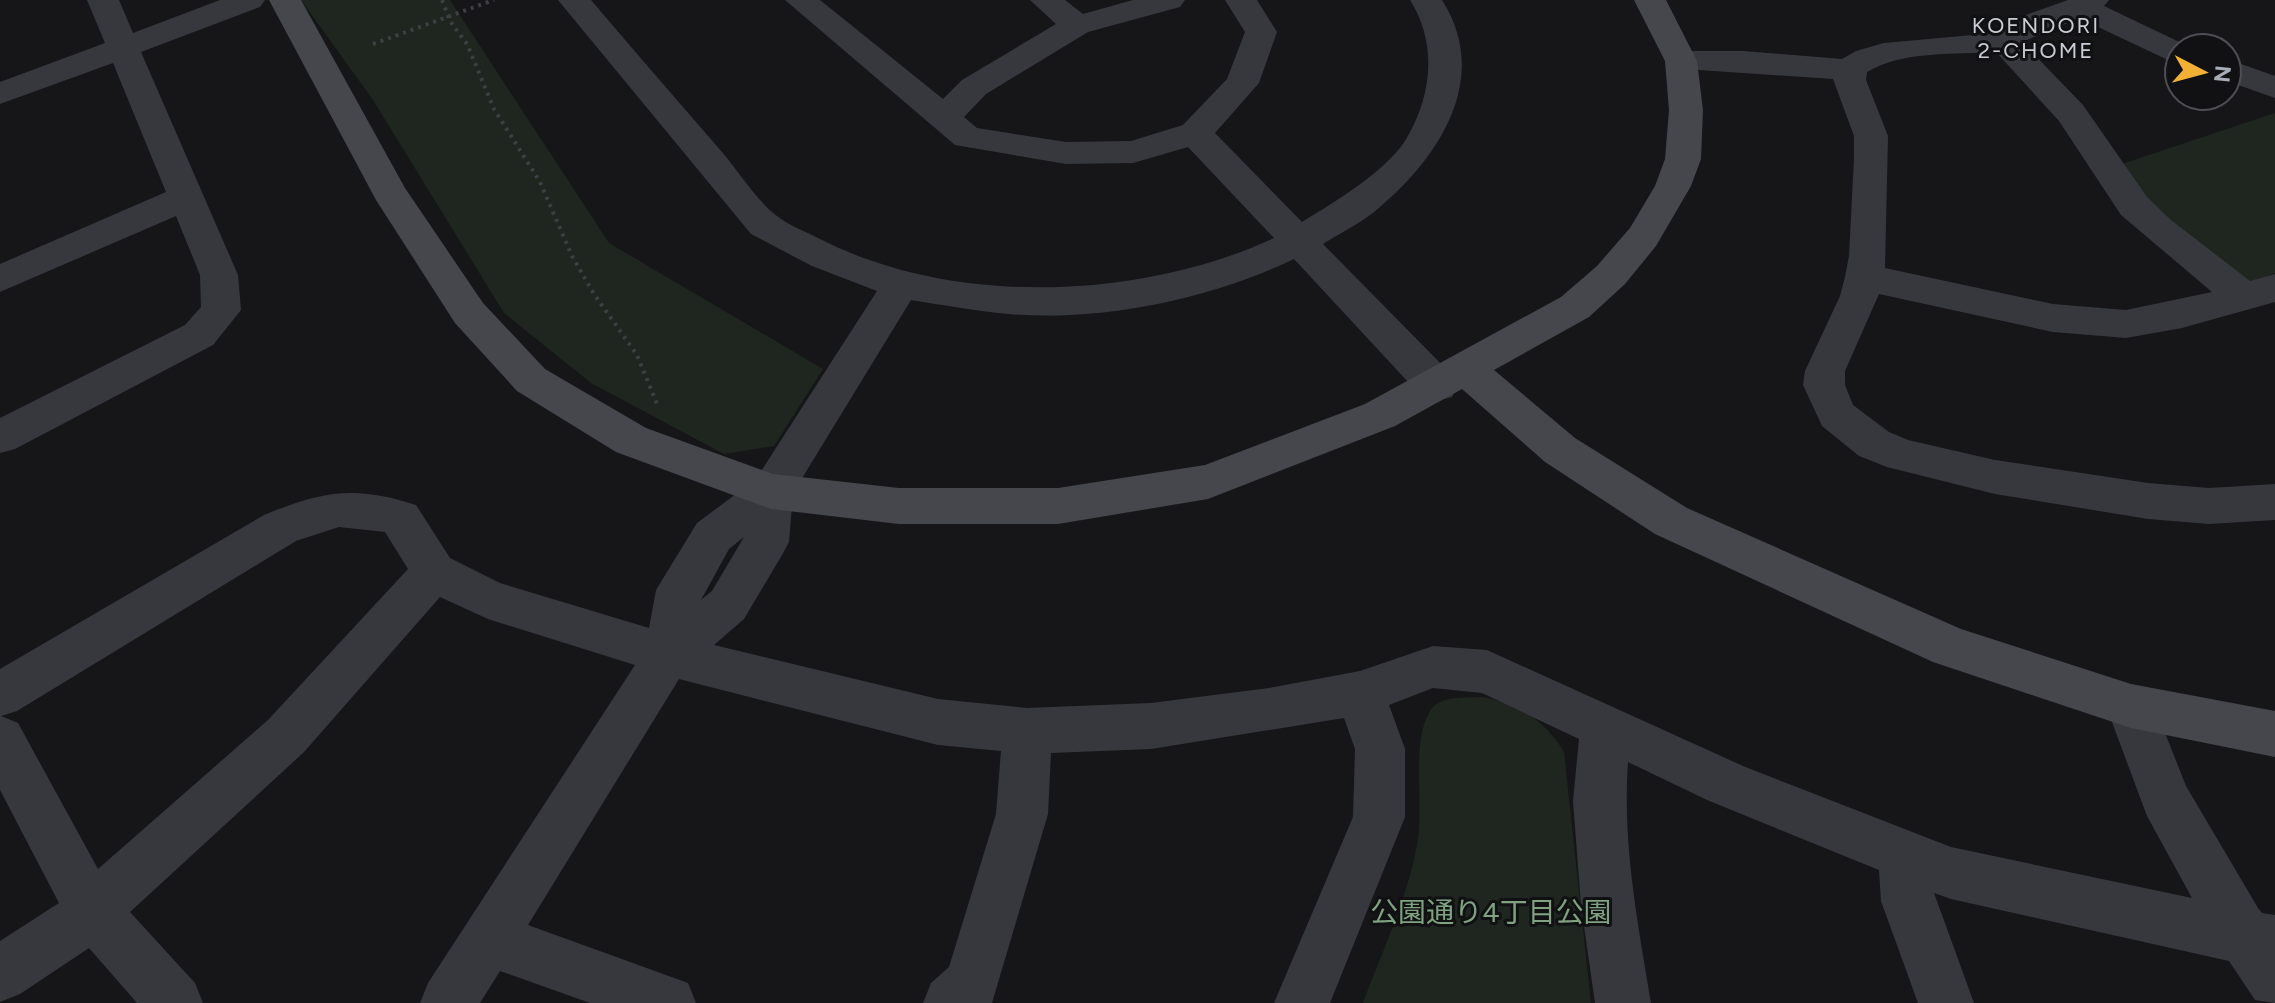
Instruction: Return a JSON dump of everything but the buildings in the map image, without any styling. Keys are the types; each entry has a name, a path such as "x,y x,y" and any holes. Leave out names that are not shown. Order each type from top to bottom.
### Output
{"street":[{"path":"0,437 199,335 221,310 219,275 103,0"},
{"path":"0,94 249,0"},
{"path":"285,0 389,192 469,313 531,380 631,440 771,491 899,506 1058,506 1208,482 1380,415 1452,378 1575,307 1611,275 1643,237 1673,186 1683,159 1686,110 1681,61 1650,0"},
{"path":"574,0 764,225 825,257 901,285 1010,300 1071,301 1133,295 1216,275 1298,242 1366,200 1419,148 1442,95 1447,65 1438,19 1426,0"},
{"path":"801,0 967,137 1066,153 1133,152 1195,133 1242,83 1261,32 1241,0"},
{"path":"1046,0 1077,25"},
{"path":"944,118 974,87 1077,25 1169,0"},
{"path":"2004,42 2021,30 2088,3 2131,33 2163,46"},
{"path":"2004,42 1883,52 1857,63 1850,70 1849,80 1871,136 1868,256 1859,296 1825,371 1824,385 1837,415 1874,444 1902,455 1995,477 2104,497 2209,506 2275,502"},
{"path":"2004,42 2071,113 2134,206 2158,229 2260,293"},
{"path":"1681,61 1743,61 1850,70"},
{"path":"2243,75 2275,88"},
{"path":"1195,133 1298,242 1452,378 1671,521 1950,647 2131,706 2275,734"},
{"path":"0,279 185,198"},
{"path":"1864,277 2053,318 2126,324 2260,293"},
{"path":"448,1003 668,655 728,605 766,542 771,491 901,285"},
{"path":"0,695 280,528 320,511 365,507 400,518 434,572 488,599 668,655 938,722 1027,731 1151,726 1269,710 1360,693 1433,667 1487,672 1725,783 1951,873 2266,954"},
{"path":"0,974 78,923 286,736 434,572"},
{"path":"1302,1003 1379,817 1380,749 1360,693"},
{"path":"2131,706 2165,799 2266,954"},
{"path":"1605,728 1599,801 1608,905 1623,1003"},
{"path":"951,1003 972,984 1022,814 1027,731"},
{"path":"0,739 92,911 175,1003"},
{"path":"1904,855 1908,901 1946,1003"},
{"path":"489,939 668,1003"}],"path":[{"path":"442,0 448,16 467,44 494,109 540,182 572,256 594,294 637,355 662,416"},
{"path":"373,44 494,0"}],"green space":[{"path":"301,0 450,0 609,243 823,369 774,446 724,454 591,383 504,313 373,100"},
{"path":"2275,113 2275,273 2242,287 2157,216 2119,165"},
{"name":"公園通り4丁目公園","path":"1482,697 1507,704 1529,715 1548,731 1564,752 1591,1003 1363,1003 1413,865 1419,829 1419,758 1424,725 1430,711 1440,702 1453,698"}],"district":[{"name":"KOENDORI 2-CHOME","path":"2036,38"}]}
